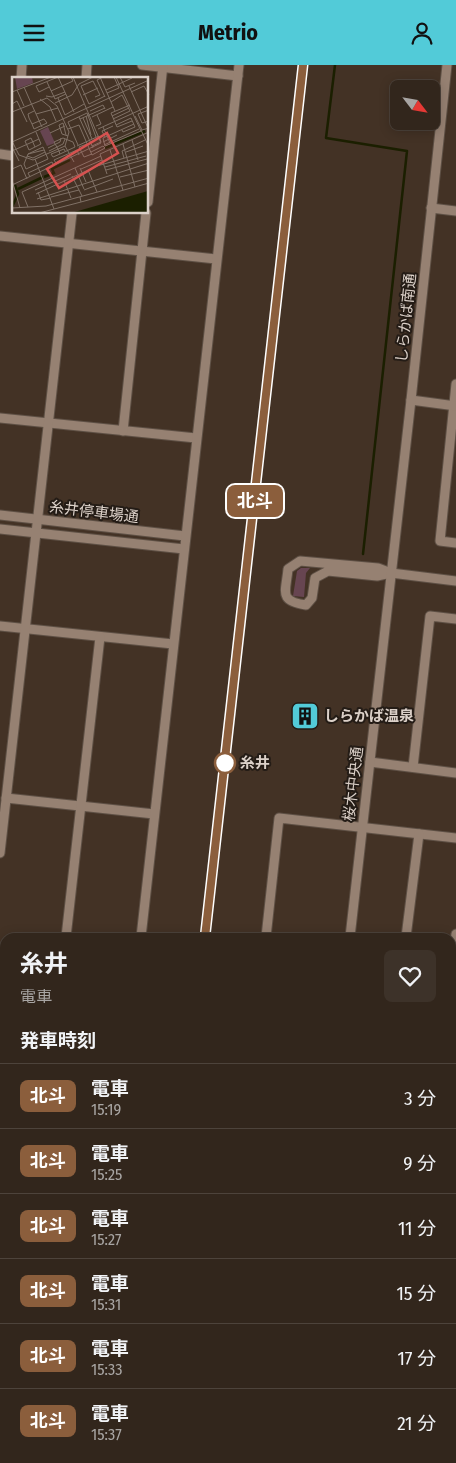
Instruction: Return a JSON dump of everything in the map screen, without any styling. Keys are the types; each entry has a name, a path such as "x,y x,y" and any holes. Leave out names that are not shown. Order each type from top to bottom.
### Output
{"street":[{"path":"142,65 200,68 238,76"},
{"path":"141,933 239,65"},
{"name":"しらかば南通","path":"391,573 447,65"},
{"path":"149,193 163,66"},
{"path":"431,208 456,211"},
{"path":"0,853 72,214"},
{"path":"123,431 146,214"},
{"path":"0,236 216,259"},
{"path":"456,384 440,541 456,543"},
{"path":"411,400 455,405"},
{"path":"0,418 196,438"},
{"name":"糸井停車場通","path":"0,515 186,536"},
{"name":"糸井停車場通","path":"0,529 184,549"},
{"path":"391,573 377,576 328,571 315,578 312,598 306,605 293,603 285,595 288,569 300,561 378,567 391,573 456,581"},
{"name":"桜木中央通","path":"350,933 391,573"},
{"path":"412,767 430,616 456,619"},
{"path":"0,626 173,645"},
{"path":"66,933 100,637"},
{"path":"0,759 10,760"},
{"path":"370,762 456,773"},
{"path":"6,797 154,814"},
{"path":"266,933 279,818 456,838"},
{"path":"407,933 419,834"}],"shaded area":[{"path":"301,568 310,568 306,573 304,597 293,596 297,571"}],"waterway":[{"path":"335,65 326,138 407,151 363,554"}],"railway":[{"path":"205,933 303,65"}],"train":[{"name":"北斗","path":"205,933 303,65"}],"place":[{"name":"しらかば温泉","path":"305,716"},
{"name":"糸井","path":"225,763"}]}
